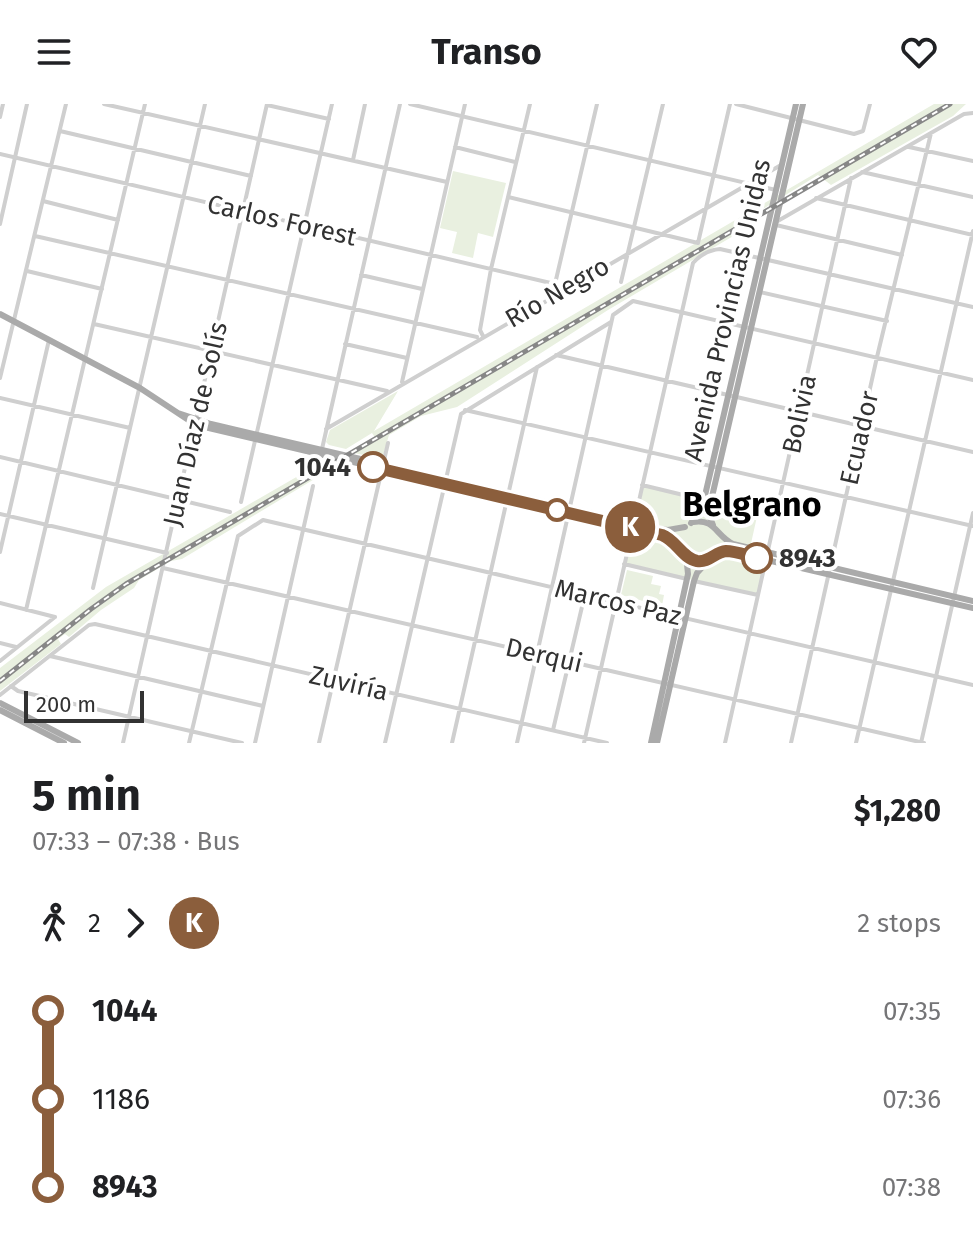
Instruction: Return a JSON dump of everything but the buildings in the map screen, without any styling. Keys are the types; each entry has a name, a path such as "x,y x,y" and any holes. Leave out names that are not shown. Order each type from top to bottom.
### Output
{"main road":[{"name":"Avenida Provincias Unidas","path":"688,525 707,500 790,159 796,104"},
{"name":"Avenida Provincias Unidas","path":"748,327 760,292 781,165 803,104"},
{"path":"0,316 15,321 140,388 187,421 633,525 668,530 702,520 713,525 726,541 767,556 953,600 973,608"},
{"name":"Avenida Provincias Unidas","path":"707,500 713,525"},
{"path":"633,525 671,538 684,553 697,561 709,559"},
{"path":"688,525 680,539 691,580"},
{"path":"716,554 721,544 719,532"},
{"path":"651,743 691,580 716,554 728,551 767,556"},
{"path":"953,600 973,601"},
{"path":"657,743 667,683"},
{"path":"0,703 78,743"},
{"path":"0,710 60,742"}],"street":[{"path":"0,117 3,104"},
{"path":"0,224 27,104"},
{"path":"0,378 66,104"},
{"path":"104,104 447,182"},
{"path":"26,610 145,104"},
{"path":"93,588 205,104"},
{"path":"266,104 329,119"},
{"name":"Juan Díaz de Solís","path":"123,743 266,104"},
{"path":"241,502 332,104"},
{"path":"353,160 365,104"},
{"path":"321,452 400,104"},
{"path":"410,104 776,190"},
{"path":"401,384 465,104"},
{"path":"35,236 481,337 491,269 530,104"},
{"path":"555,284 597,104"},
{"path":"621,282 663,104"},
{"path":"508,197 698,243 730,104"},
{"path":"736,104 859,134 865,127 870,104"},
{"path":"775,224 815,198 972,112"},
{"path":"60,131 251,176"},
{"name":"Ecuador","path":"791,743 845,496 931,133"},
{"path":"455,147 516,162"},
{"path":"907,147 973,161"},
{"name":"Carlos Forest","path":"0,154 564,288"},
{"name":"Río Negro","path":"326,429 790,159"},
{"path":"862,172 973,197"},
{"name":"Bolivia","path":"725,743 851,178"},
{"path":"815,198 973,233 923,440 856,743"},
{"path":"43,201 118,220"},
{"path":"775,224 902,255"},
{"path":"585,740 693,263 712,249 720,249 973,307"},
{"path":"27,271 102,289"},
{"path":"361,275 422,289"},
{"path":"760,292 887,321"},
{"path":"517,743 613,315 633,301 973,380"},
{"path":"385,743 461,414 612,322"},
{"path":"94,324 389,391"},
{"path":"0,552 49,339"},
{"path":"345,344 407,358"},
{"path":"556,355 973,452"},
{"path":"452,743 537,367"},
{"path":"0,398 130,428"},
{"path":"465,410 972,525"},
{"path":"319,743 388,443"},
{"path":"0,457 230,512"},
{"path":"642,485 776,517"},
{"path":"255,743 313,486"},
{"path":"922,743 973,513"},
{"path":"0,514 167,553"},
{"name":"Marcos Paz","path":"225,582 239,534 263,520 973,685"},
{"path":"624,564 758,595"},
{"name":"Derqui","path":"163,568 922,743"},
{"path":"189,743 225,582"},
{"path":"553,730 585,594"},
{"path":"0,603 55,617 0,661"},
{"name":"Zuviría","path":"50,656 92,624 607,743"},
{"path":"0,643 16,647"},
{"path":"0,695 50,656 263,706"},
{"path":"11,686 18,691 242,743"}],"green space":[{"path":"934,104 966,104 953,116 831,185 818,175 763,209 757,222 608,310 457,407 421,416 389,435 382,459 354,453 376,439 372,433 346,449 326,442 330,430 398,391 374,431"},
{"path":"453,171 506,183 493,237 478,233 473,258 452,253 457,232 440,228"},
{"path":"336,466 182,559 171,561 139,580 134,588 69,637 65,634 58,639 61,644 0,691 0,668 106,587 312,468"},
{"path":"642,485 758,512 750,548 768,552 758,595 624,564"},
{"path":"627,570 653,576 651,584 661,586 659,594 664,595 662,606 621,595"}],"railway":[{"path":"0,681 126,584 950,104"}],"bus line":[{"name":"K","path":"373,467 662,535 671,538 686,555 697,561 709,559 723,551 757,558"}],"place":[{"name":"1044","path":"373,467"},
{"name":"8943","path":"757,558"}],"district":[{"name":"Belgrano","path":"752,504"}]}
